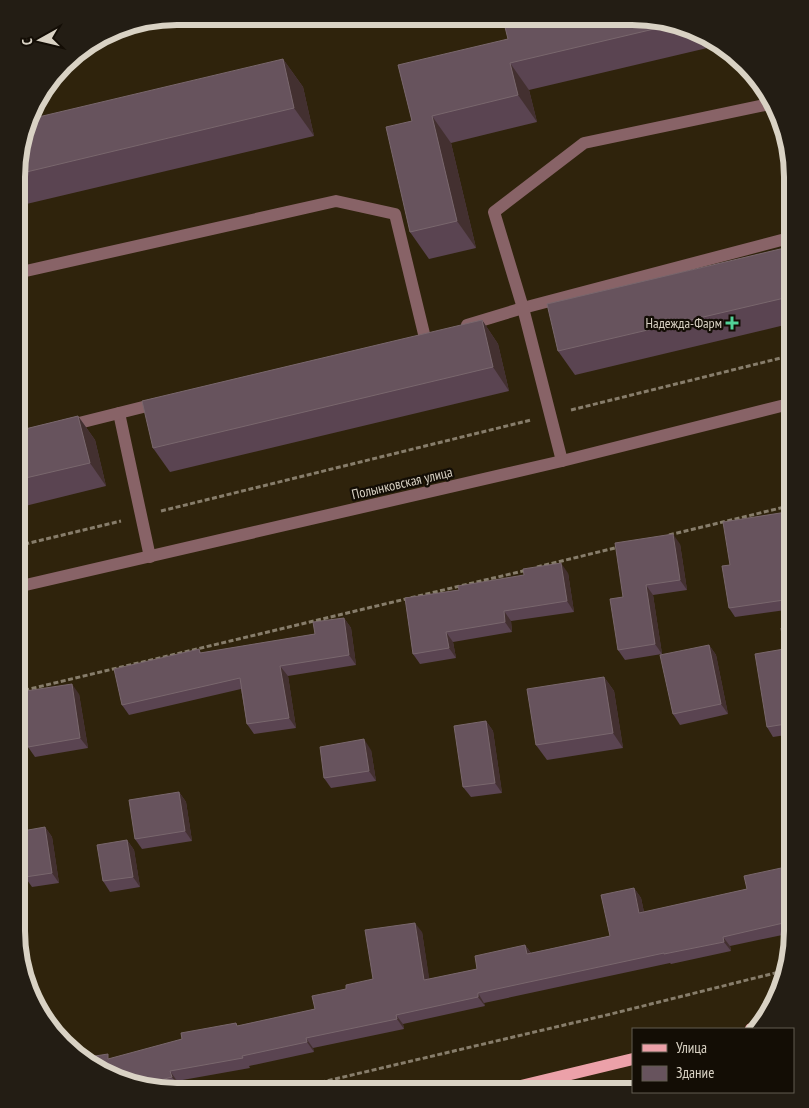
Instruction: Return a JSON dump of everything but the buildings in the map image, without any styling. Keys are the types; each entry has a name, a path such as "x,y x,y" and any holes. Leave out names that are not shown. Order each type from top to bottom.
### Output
{"main road":[{"path":"533,1083 632,1059"}],"street":[{"path":"562,461 523,308 494,212 584,143 766,105"},
{"path":"25,271 336,200 395,214 425,338"},
{"path":"452,329 523,308 784,239"},
{"path":"54,429 167,401"},
{"name":"Полынковская улица","path":"25,585 562,461 784,405"},
{"path":"119,413 150,557"}],"path":[{"path":"153,513 784,357"},
{"path":"668,535 784,507"},
{"path":"25,544 124,520"},
{"path":"25,690 621,547"},
{"path":"318,1083 611,1014 778,972"}],"place":[{"name":"Надежда-Фарм","path":"732,323"}]}
